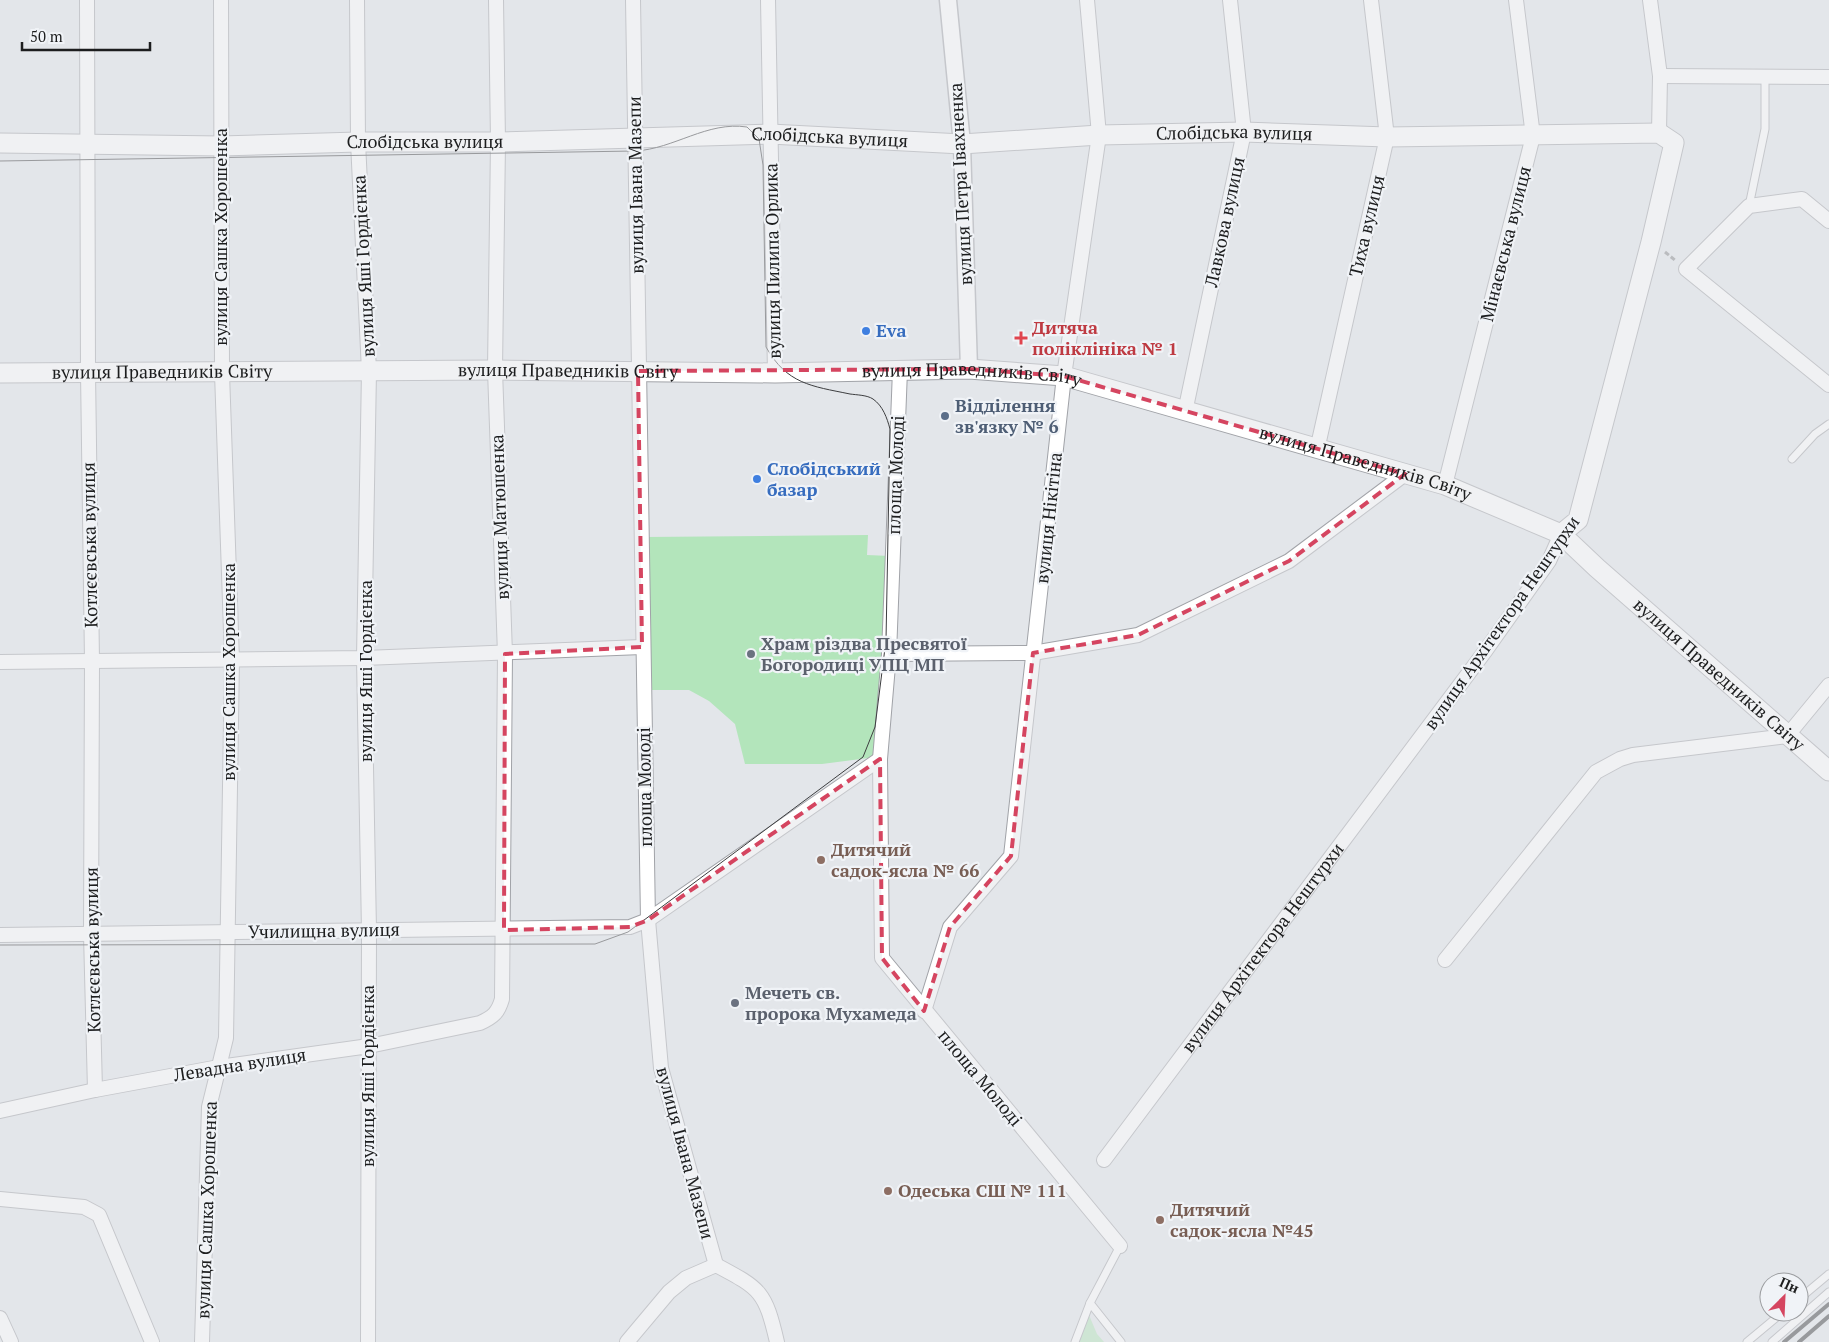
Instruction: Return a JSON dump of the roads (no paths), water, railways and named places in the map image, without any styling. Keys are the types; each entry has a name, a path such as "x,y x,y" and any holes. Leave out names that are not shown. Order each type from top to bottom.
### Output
{"main road":[{"name":"Слобідська вулиця","path":"0,143 221,146 358,142 498,142 770,134 962,144 1099,135 1244,132 1387,137 1659,133"},
{"name":"вулиця Архітектора Нештурхи","path":"1561,534 1578,520 1651,242 1674,143 1659,133"},
{"name":"вулиця Праведників Світу","path":"0,373 495,370 775,373 969,368 1064,376 1444,485 1561,534 1787,736 1829,771"}],"street":[{"name":"Котлєєвська вулиця","path":"88,0 88,372 92,661 91,934 96,1090"},
{"name":"вулиця Сашка Хорошенка","path":"202,1342 209,1108 226,1038 226,932 232,660 222,373 221,0"},
{"name":"вулиця Яші Гордієнка","path":"357,0 358,142 369,371 364,658 369,931 368,1342"},
{"name":"вулиця Матюшенка","path":"480,1023 494,1017 499,1010 502,999 504,930 505,654 495,370 498,142 496,0"},
{"name":"вулиця Івана Мазепи","path":"633,0 638,371"},
{"name":"вулиця Пилипа Орлика","path":"768,0 775,373"},
{"name":"вулиця Петра Івахненка","path":"948,0 962,144 969,368"},
{"name":"вулиця Нікітіна","path":"924,1011 950,927 1011,856 1064,376 1099,135 1087,0"},
{"name":"Лавкова вулиця","path":"1185,412 1244,132 1230,0"},
{"name":"Тиха вулиця","path":"1317,450 1387,137 1371,0"},
{"name":"Мінаєвська вулиця","path":"1444,485 1533,136 1516,0"},
{"path":"1650,0 1660,76 1659,133"},
{"path":"1660,76 1829,77"},
{"path":"1829,221 1802,199 1749,206 1686,269 1829,385"},
{"name":"площа Молоді","path":"900,370 889,654 880,759 882,958 1120,1246"},
{"name":"площа Молоді","path":"638,371 648,920"},
{"path":"889,654 1033,654 1138,635 1289,561 1405,474"},
{"name":"вулиця Архітектора Нештурхи","path":"1104,1160 1486,650 1550,561 1561,534"},
{"path":"0,662 364,658 505,654 642,647"},
{"path":"1445,960 1596,772 1620,759 1633,755 1787,736 1829,686"},
{"path":"648,920 880,759"},
{"name":"вулиця Івана Мазепи","path":"648,920 661,1068 716,1265"},
{"name":"Училищна вулиця","path":"0,935 504,930 630,927 648,920"},
{"name":"Левадна вулиця","path":"0,1111 96,1090 219,1068 369,1046 480,1023"},
{"path":"0,1199 84,1206 99,1215 152,1342"},
{"path":"627,1342 669,1292 686,1278 716,1265 744,1280 761,1293 770,1314 777,1342"},
{"path":"0,1318 11,1342"}],"lane":[{"path":"1749,206 1766,129 1765,76"},
{"path":"1792,459 1815,434 1829,424"},
{"name":"площа Молоді","path":"1075,1342 1090,1303 1120,1246"},
{"path":"1809,1291 1829,1274"},
{"path":"1772,1342 1829,1292"},
{"path":"1090,1303 1121,1342"},
{"path":"1747,1342 1771,1322"}],"tram line":[{"path":"0,161 635,151 663,146 704,131 732,126 747,127 759,139 763,165 766,347 782,369 801,381 873,399 882,409 890,429 886,640 875,727 863,757 628,932 595,944 0,945"}],"railway":[{"path":"1784,1342 1829,1304"},
{"path":"1799,1342 1829,1316"}],"place":[{"name":"Eva","path":"866,331"},
{"name":"Дитяча поліклініка № 1","path":"1021,338"},
{"name":"Відділення зв'язку № 6","path":"945,416"},
{"name":"Слобідський базар","path":"757,479"},
{"name":"Храм різдва Пресвятої Богородиці УПЦ МП","path":"751,654"},
{"name":"Дитячий садок-ясла № 66","path":"821,860"},
{"name":"Мечеть св. пророка Мухамеда","path":"735,1003"},
{"name":"Одеська СШ № 111","path":"888,1191"},
{"name":"Дитячий садок-ясла №45","path":"1160,1220"}]}
